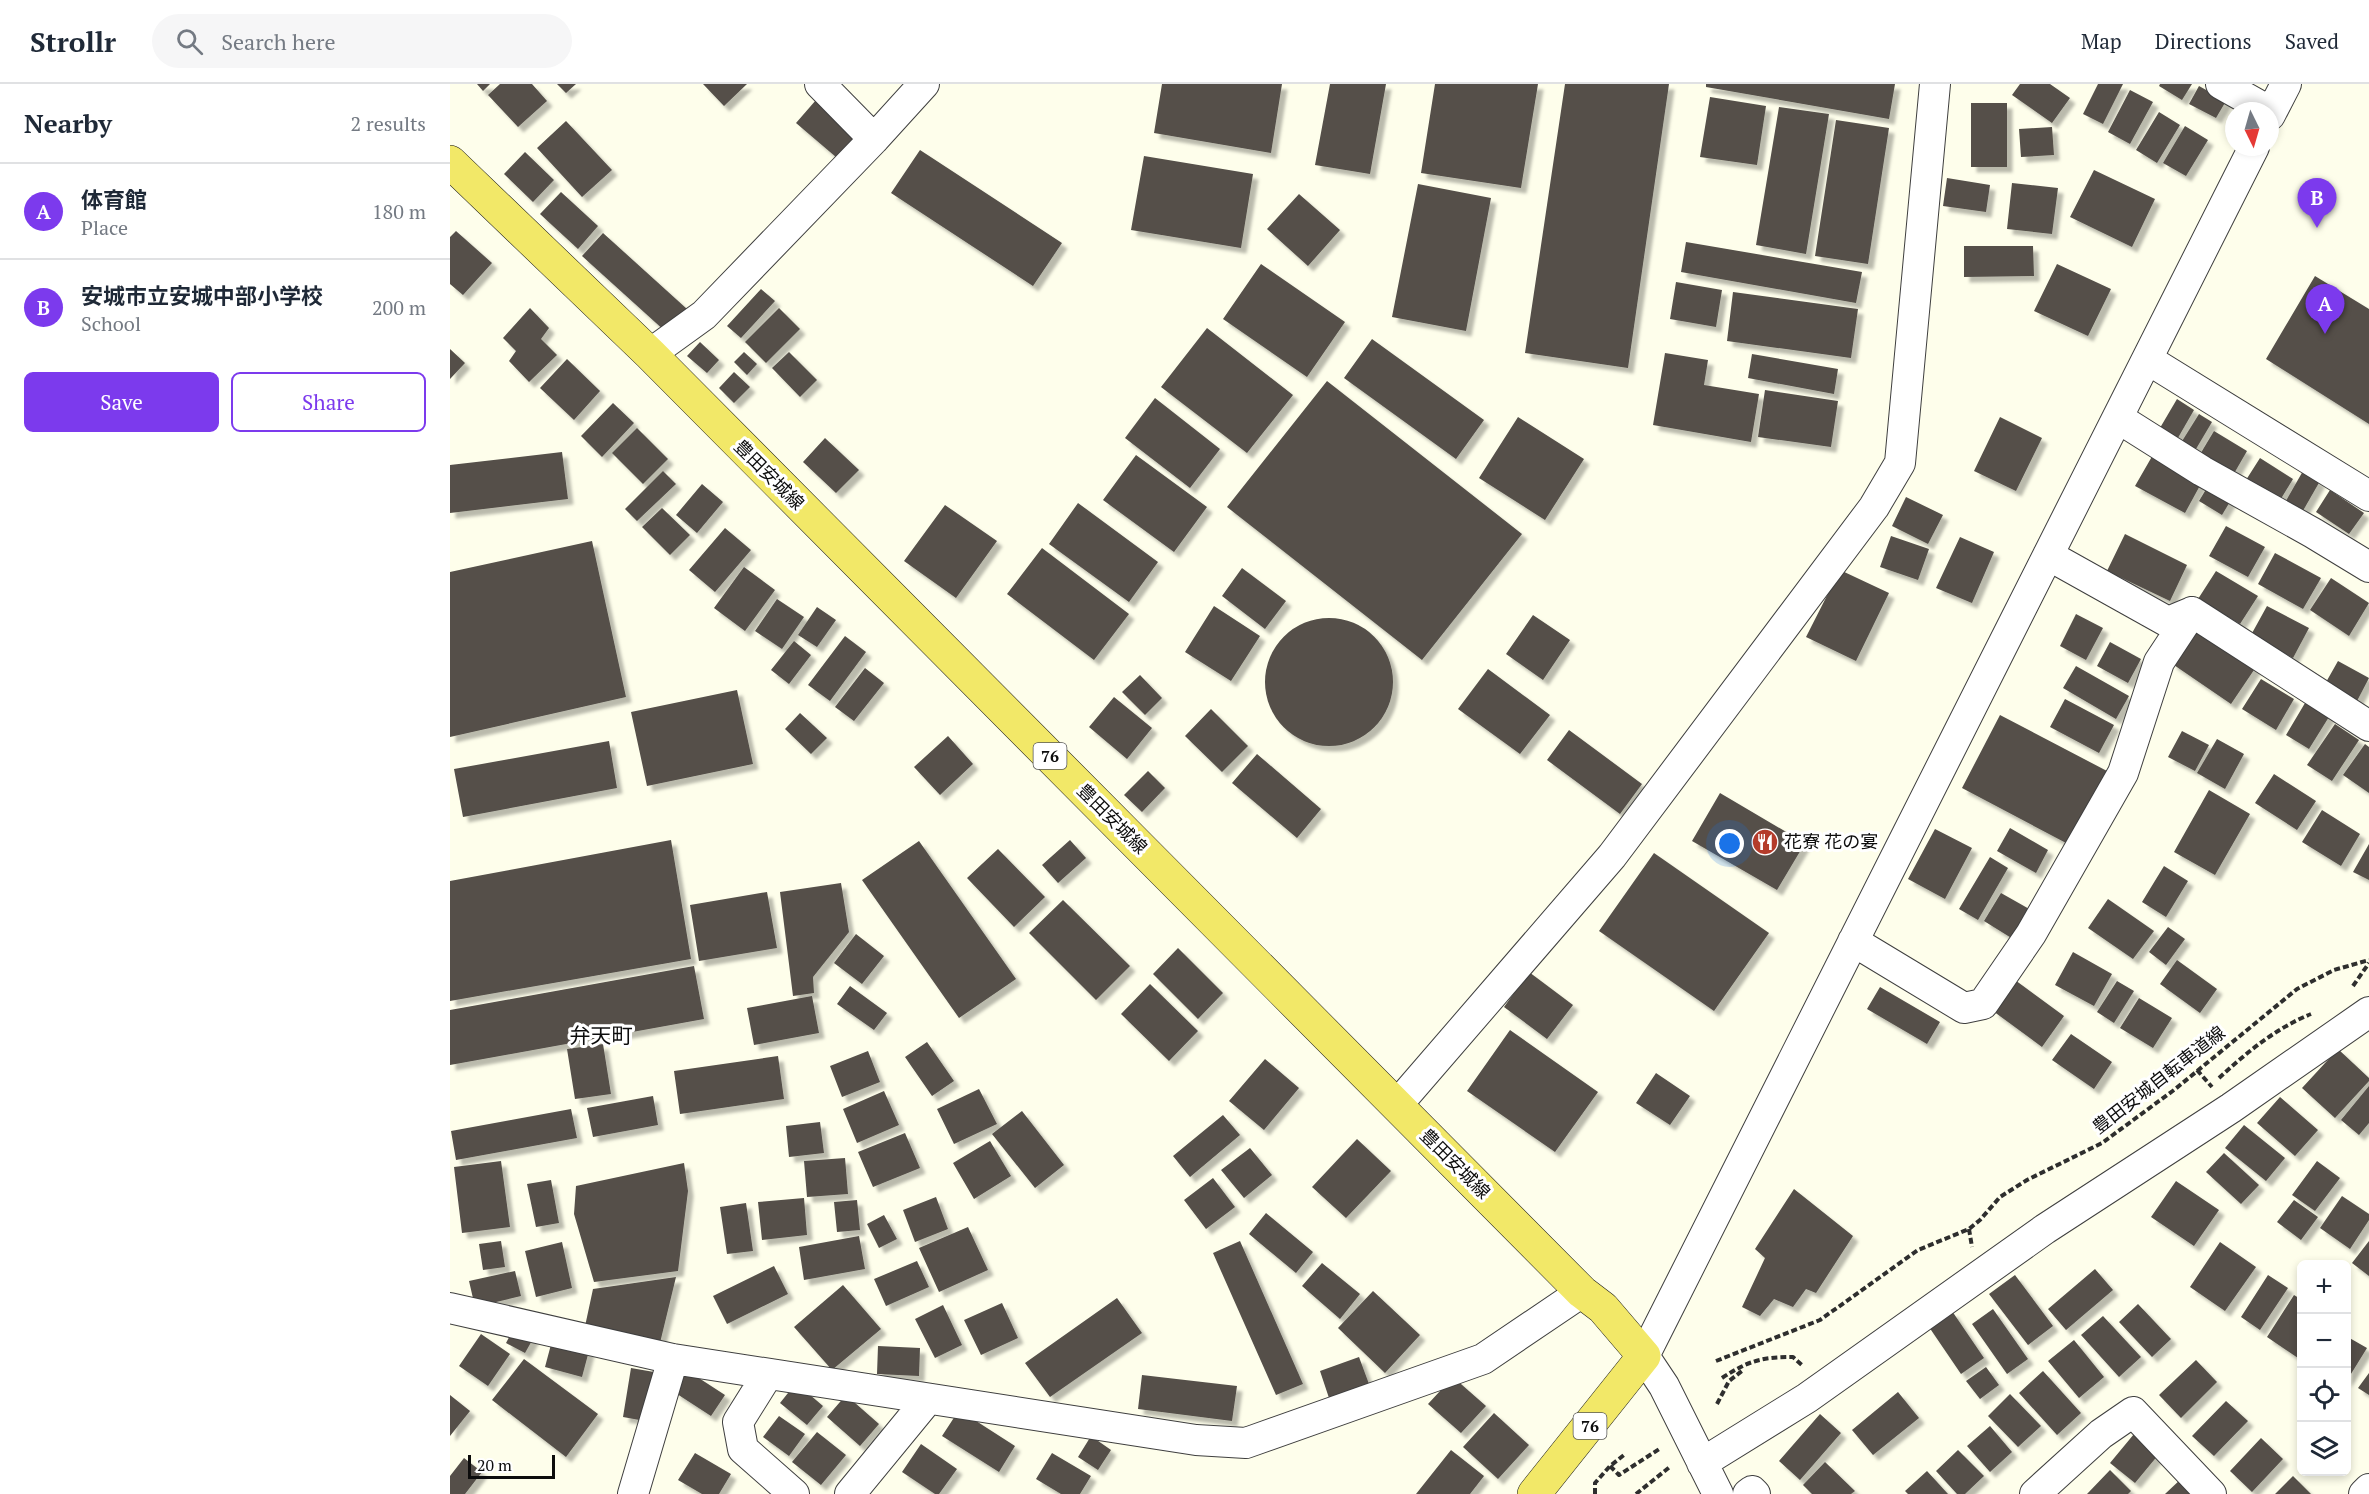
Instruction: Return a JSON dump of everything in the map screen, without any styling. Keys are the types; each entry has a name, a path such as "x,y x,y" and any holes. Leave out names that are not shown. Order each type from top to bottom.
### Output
{"main road":[{"name":"豊田安城線","path":"450,162 650,354 1581,1292 1603,1308 1644,1356"},
{"name":"76","path":"1534,1494 1644,1356"}],"street":[{"path":"820,84 874,139"},
{"path":"650,354 704,315 924,84"},
{"path":"1397,1105 1612,856 1874,507 1900,464 1935,84"},
{"path":"2221,84 2251,102"},
{"path":"2276,102 2286,84"},
{"path":"1718,1494 1664,1386 1644,1356 2249,156"},
{"path":"2147,359 2369,496"},
{"path":"2118,418 2202,471 2369,567"},
{"path":"2048,555 2168,622 2192,612"},
{"path":"2192,612 2369,726"},
{"path":"1853,941 1964,1008 1983,1004 2031,934 2123,773 2159,662 2192,612"},
{"path":"1702,1463 1807,1398 2045,1229 2231,1108 2369,1012"},
{"path":"450,1308 673,1359 1196,1440 1246,1443 1483,1359 1581,1292"},
{"path":"633,1494 673,1359"},
{"path":"768,1374 738,1422 743,1449 794,1494"},
{"path":"850,1494 928,1399"},
{"path":"2035,1494 2101,1434 2133,1412 2211,1494"},
{"path":"2364,1494 2369,1489"},
{"path":"1748,1494 1752,1491 1755,1494"}],"path":[{"name":"豊田安城自転車道線","path":"1716,1361 1820,1320 1918,1250 1969,1229 2000,1197 2027,1180 2102,1143 2174,1090 2297,989 2334,970 2369,960"},
{"path":"1722,1378 1740,1366 1766,1357 1793,1357 1804,1368"},
{"path":"1717,1404 1729,1381 1742,1371 1740,1366"},
{"path":"1610,1466 1619,1475 1661,1448"},
{"path":"1595,1494 1595,1483 1610,1466 1624,1455"},
{"path":"1636,1494 1671,1466"}],"building":[{"path":"477,84 490,84 483,91"},
{"path":"500,84 532,84 547,101 518,127 488,95"},
{"path":"557,84 576,84 566,93"},
{"path":"703,84 747,84 724,106"},
{"path":"1162,84 1282,84 1271,153 1154,133"},
{"path":"1330,84 1386,84 1370,174 1315,165"},
{"path":"1435,84 1538,84 1521,188 1421,173"},
{"path":"1565,84 1669,84 1628,368 1525,353"},
{"path":"1706,84 1895,84 1889,119 1706,87"},
{"path":"2020,84 2050,84 2070,98 2052,123 2012,95"},
{"path":"2098,84 2123,84 2103,124 2083,114"},
{"path":"2160,84 2192,84 2182,100 2159,86"},
{"path":"2199,86 2226,101 2216,118 2189,104"},
{"path":"2130,90 2153,102 2130,144 2108,132"},
{"path":"1710,97 1766,106 1757,165 1700,157"},
{"path":"816,100 863,140 843,163 796,123"},
{"path":"1971,103 2007,103 2007,167 1971,167"},
{"path":"1779,107 1829,114 1806,254 1756,245"},
{"path":"2159,112 2180,125 2157,163 2136,150"},
{"path":"1836,120 1889,128 1868,264 1815,256"},
{"path":"566,121 612,170 582,197 537,148"},
{"path":"2185,126 2208,140 2186,176 2163,163"},
{"path":"2052,127 2054,155 2021,157 2019,129"},
{"path":"920,150 1062,243 1033,286 891,193"},
{"path":"525,152 554,180 533,202 504,174"},
{"path":"1144,156 1253,174 1241,248 1131,230"},
{"path":"2094,170 2155,199 2132,247 2070,217"},
{"path":"1947,178 1990,185 1986,212 1943,206"},
{"path":"2012,183 2058,188 2052,234 2007,229"},
{"path":"1418,184 1491,198 1466,331 1392,317"},
{"path":"561,192 598,226 578,249 540,214"},
{"path":"1299,194 1340,230 1308,266 1267,229"},
{"path":"456,231 492,263 463,295 450,284 450,237"},
{"path":"603,233 687,309 666,332 582,256"},
{"path":"1686,242 1862,272 1856,303 1681,272"},
{"path":"1964,246 2033,246 2034,276 1964,277"},
{"path":"1261,264 1345,322 1307,377 1223,319"},
{"path":"2057,264 2111,289 2088,336 2034,311"},
{"path":"2315,276 2369,309 2369,424 2266,359"},
{"path":"1676,282 1722,290 1716,327 1670,319"},
{"path":"761,289 775,301 741,338 727,326"},
{"path":"1733,292 1858,309 1851,358 1727,341"},
{"path":"530,308 549,328 541,339 557,355 529,382 509,361 516,351 503,338"},
{"path":"779,308 800,329 766,363 745,342"},
{"path":"1207,328 1293,395 1247,453 1161,387"},
{"path":"1372,339 1484,420 1456,459 1344,378"},
{"path":"700,342 719,360 707,373 687,356"},
{"path":"450,349 465,363 450,379"},
{"path":"744,352 757,364 747,375 734,362"},
{"path":"789,352 817,380 800,397 772,368"},
{"path":"1665,353 1708,360 1704,385 1759,394 1751,442 1653,425"},
{"path":"1752,354 1838,369 1834,394 1748,378"},
{"path":"567,359 600,391 574,420 540,388"},
{"path":"734,372 750,387 734,403 719,388"},
{"path":"1327,381 1522,534 1422,660 1227,507"},
{"path":"1765,390 1838,401 1831,447 1758,437"},
{"path":"1155,398 1220,449 1190,488 1125,438"},
{"path":"2177,399 2194,410 2175,443 2157,433"},
{"path":"613,403 634,423 602,457 581,436"},
{"path":"2199,414 2212,422 2193,454 2179,446"},
{"path":"1518,417 1584,459 1545,520 1479,478"},
{"path":"2000,417 2042,438 2016,491 1974,471"},
{"path":"637,428 668,459 643,484 612,453"},
{"path":"2214,431 2247,451 2232,477 2199,456"},
{"path":"825,438 859,470 836,493 803,462"},
{"path":"562,452 568,499 450,513 450,465"},
{"path":"2154,453 2203,480 2185,513 2135,486"},
{"path":"1136,455 1207,507 1174,552 1103,500"},
{"path":"2260,458 2293,479 2279,502 2246,480"},
{"path":"663,471 676,484 637,521 625,509"},
{"path":"2303,471 2320,481 2300,516 2283,506"},
{"path":"702,484 723,502 697,533 676,515"},
{"path":"2208,486 2231,500 2222,515 2199,501"},
{"path":"2330,490 2364,513 2349,534 2316,512"},
{"path":"1906,497 1943,515 1928,544 1892,526"},
{"path":"1078,503 1158,562 1129,602 1049,544"},
{"path":"945,505 997,541 956,598 904,561"},
{"path":"662,508 690,535 670,555 642,527"},
{"path":"2226,526 2265,547 2248,577 2209,556"},
{"path":"725,528 751,550 715,592 689,570"},
{"path":"2125,534 2187,565 2170,601 2107,571"},
{"path":"1891,536 1929,549 1918,580 1880,567"},
{"path":"1960,537 1994,552 1972,603 1936,588"},
{"path":"592,541 626,697 450,737 450,572"},
{"path":"1042,548 1129,614 1094,660 1007,594"},
{"path":"2275,553 2321,578 2303,609 2258,584"},
{"path":"744,567 775,590 745,631 714,608"},
{"path":"1242,568 1286,601 1265,629 1222,596"},
{"path":"1840,570 1889,593 1856,661 1806,637"},
{"path":"2216,571 2258,596 2240,624 2198,599"},
{"path":"2331,578 2369,603 2349,636 2310,610"},
{"path":"777,599 804,617 782,649 755,631"},
{"path":"1214,606 1260,636 1231,681 1185,652"},
{"path":"2267,606 2309,628 2293,658 2251,635"},
{"path":"817,607 836,620 817,647 798,635"},
{"path":"2076,614 2103,628 2086,660 2060,646"},
{"path":"1533,615 1570,640 1543,680 1506,654"},
{"path":"1329,618 1353,623 1374,637 1388,658 1393,682 1388,706 1374,727 1353,741 1329,746 1305,741 1284,727 1270,706 1265,682 1270,658 1284,637 1305,623"},
{"path":"2196,626 2256,667 2231,704 2171,663"},
{"path":"845,636 866,652 830,701 808,685"},
{"path":"794,641 811,655 789,684 771,670"},
{"path":"2110,642 2141,659 2128,683 2097,666"},
{"path":"2338,661 2369,678 2357,701 2325,684"},
{"path":"2076,666 2129,696 2116,719 2063,688"},
{"path":"865,668 884,683 854,721 835,707"},
{"path":"1488,669 1550,715 1520,754 1458,709"},
{"path":"1140,675 1162,698 1145,715 1122,692"},
{"path":"2261,679 2294,699 2276,730 2242,709"},
{"path":"737,690 753,764 647,786 631,712"},
{"path":"1114,697 1152,728 1127,759 1089,727"},
{"path":"2308,698 2332,712 2309,749 2286,735"},
{"path":"2065,699 2114,725 2099,753 2050,727"},
{"path":"1211,709 1248,746 1222,772 1185,736"},
{"path":"800,713 827,738 811,754 785,729"},
{"path":"2000,715 2107,771 2068,844 1962,788"},
{"path":"2335,724 2359,740 2332,781 2307,765"},
{"path":"1569,730 1642,784 1620,814 1547,760"},
{"path":"2182,731 2209,745 2195,771 2168,757"},
{"path":"948,736 973,764 940,795 914,767"},
{"path":"2217,739 2244,754 2225,789 2197,773"},
{"path":"609,741 617,788 463,817 454,769"},
{"path":"2365,744 2369,747 2369,793 2343,775"},
{"path":"1257,754 1321,809 1297,838 1232,783"},
{"path":"1148,771 1165,788 1142,812 1124,795"},
{"path":"2274,774 2316,801 2297,830 2255,803"},
{"path":"2209,790 2250,814 2215,875 2174,852"},
{"path":"1720,793 1805,843 1777,890 1692,841"},
{"path":"2322,810 2360,834 2341,866 2302,842"},
{"path":"2010,828 2048,850 2036,873 1997,851"},
{"path":"1935,829 1972,848 1945,899 1908,879"},
{"path":"671,840 691,959 450,1001 450,881"},
{"path":"1070,840 1086,858 1058,883 1042,865"},
{"path":"919,841 1016,979 959,1018 862,880"},
{"path":"2369,844 2369,880 2353,872"},
{"path":"998,849 1045,897 1014,927 967,878"},
{"path":"1654,853 1769,933 1714,1011 1599,931"},
{"path":"1990,857 2008,868 1978,920 1959,909"},
{"path":"2164,866 2188,881 2166,917 2142,902"},
{"path":"841,883 849,932 813,977 814,993 793,996 780,892"},
{"path":"767,892 777,948 699,961 690,905"},
{"path":"2001,893 2031,910 2013,939 1984,921"},
{"path":"2108,899 2154,931 2133,959 2088,928"},
{"path":"1063,900 1130,966 1096,1000 1029,933"},
{"path":"2168,927 2185,939 2166,965 2149,952"},
{"path":"856,934 884,956 862,984 834,963"},
{"path":"1178,948 1223,993 1198,1019 1153,974"},
{"path":"2073,952 2112,974 2094,1006 2055,985"},
{"path":"2177,960 2217,989 2200,1013 2160,984"},
{"path":"694,966 704,1019 450,1065 450,1010"},
{"path":"1529,972 1573,1005 1547,1039 1504,1007"},
{"path":"2015,980 2064,1016 2042,1047 1993,1011"},
{"path":"2117,981 2134,991 2114,1023 2097,1012"},
{"path":"1150,984 1198,1031 1169,1061 1121,1014"},
{"path":"850,986 887,1013 874,1030 837,1004"},
{"path":"1880,987 1940,1022 1927,1044 1867,1009"},
{"path":"812,996 819,1033 754,1045 747,1008"},
{"path":"2139,998 2172,1018 2153,1048 2120,1028"},
{"path":"1510,1030 1598,1092 1555,1152 1467,1091"},
{"path":"2071,1034 2112,1062 2094,1089 2052,1060"},
{"path":"927,1042 954,1081 932,1096 905,1057"},
{"path":"603,1044 611,1094 575,1099 567,1049"},
{"path":"2338,1049 2369,1078 2369,1081 2335,1118 2302,1088"},
{"path":"868,1051 880,1082 842,1097 830,1066"},
{"path":"778,1056 784,1099 680,1114 674,1071"},
{"path":"1265,1059 1299,1088 1264,1130 1229,1101"},
{"path":"1656,1073 1690,1096 1670,1125 1636,1103"},
{"path":"2369,1086 2369,1123 2359,1135 2341,1120"},
{"path":"979,1089 997,1124 954,1144 937,1109"},
{"path":"884,1091 899,1125 857,1143 843,1109"},
{"path":"653,1096 658,1125 593,1137 587,1108"},
{"path":"2280,1097 2318,1130 2295,1156 2257,1123"},
{"path":"571,1109 577,1138 456,1160 451,1131"},
{"path":"1022,1111 1064,1165 1035,1188 992,1134"},
{"path":"1223,1115 1240,1135 1190,1177 1173,1156"},
{"path":"820,1122 824,1153 789,1157 786,1126"},
{"path":"2244,1125 2285,1158 2266,1181 2225,1148"},
{"path":"905,1133 920,1168 873,1187 858,1152"},
{"path":"1357,1139 1391,1171 1346,1218 1312,1187"},
{"path":"990,1141 1011,1176 974,1199 953,1163"},
{"path":"1250,1148 1272,1175 1244,1198 1221,1170"},
{"path":"2224,1153 2259,1185 2241,1204 2206,1172"},
{"path":"845,1158 848,1194 807,1197 804,1161"},
{"path":"501,1161 510,1227 462,1233 454,1167"},
{"path":"2317,1161 2340,1178 2315,1211 2292,1195"},
{"path":"684,1163 688,1191 678,1271 594,1282 574,1214 576,1186"},
{"path":"1213,1178 1235,1207 1206,1229 1184,1200"},
{"path":"551,1180 559,1223 536,1227 527,1184"},
{"path":"2176,1181 2219,1210 2194,1246 2151,1217"},
{"path":"1794,1189 1853,1236 1816,1293 1806,1289 1793,1307 1774,1299 1760,1316 1742,1307 1765,1258 1755,1249"},
{"path":"2342,1196 2369,1214 2369,1220 2350,1249 2320,1228"},
{"path":"936,1197 948,1229 915,1242 903,1210"},
{"path":"804,1198 807,1235 762,1240 758,1202"},
{"path":"857,1200 860,1230 837,1232 834,1202"},
{"path":"2294,1200 2318,1217 2301,1240 2277,1222"},
{"path":"746,1203 753,1251 727,1254 720,1207"},
{"path":"1266,1213 1313,1252 1296,1273 1249,1234"},
{"path":"884,1215 897,1239 879,1248 867,1224"},
{"path":"968,1227 988,1270 939,1292 919,1248"},
{"path":"859,1236 865,1269 804,1280 799,1247"},
{"path":"501,1241 505,1267 483,1270 479,1244"},
{"path":"1240,1241 1303,1384 1276,1395 1213,1253"},
{"path":"2369,1241 2369,1276 2352,1263"},
{"path":"562,1242 572,1288 536,1297 525,1251"},
{"path":"2220,1242 2256,1267 2225,1311 2190,1287"},
{"path":"917,1261 929,1287 886,1306 874,1279"},
{"path":"1322,1263 1360,1294 1340,1319 1302,1286"},
{"path":"774,1266 788,1294 727,1324 713,1296"},
{"path":"2095,1269 2113,1290 2066,1330 2048,1309"},
{"path":"515,1271 521,1296 475,1307 469,1281"},
{"path":"2015,1275 2053,1326 2028,1345 1989,1294"},
{"path":"2268,1275 2288,1288 2260,1330 2241,1317"},
{"path":"676,1277 659,1347 584,1331 593,1289"},
{"path":"843,1285 881,1329 832,1370 794,1327"},
{"path":"1373,1291 1420,1335 1385,1373 1338,1328"},
{"path":"2294,1295 2297,1297 2297,1357 2267,1337"},
{"path":"1117,1298 1142,1333 1050,1397 1025,1363"},
{"path":"1002,1303 1018,1338 981,1355 964,1320"},
{"path":"2138,1304 2171,1339 2152,1357 2119,1322"},
{"path":"943,1305 962,1345 935,1358 915,1319"},
{"path":"1993,1309 2028,1359 2007,1374 1972,1324"},
{"path":"1952,1311 1984,1358 1961,1374 1929,1327"},
{"path":"2103,1316 2141,1357 2119,1377 2081,1335"},
{"path":"515,1326 534,1337 525,1353 506,1343"},
{"path":"481,1334 510,1354 488,1386 459,1366"},
{"path":"553,1337 590,1347 582,1377 545,1367"},
{"path":"2351,1339 2367,1348 2351,1374"},
{"path":"2074,1340 2104,1377 2079,1398 2048,1361"},
{"path":"878,1346 920,1348 919,1376 877,1374"},
{"path":"1359,1357 1369,1384 1329,1398 1320,1371"},
{"path":"524,1359 598,1414 566,1457 492,1400"},
{"path":"2196,1360 2217,1382 2181,1418 2159,1395"},
{"path":"1986,1367 1999,1385 1980,1399 1966,1381"},
{"path":"631,1368 654,1372 645,1421 623,1417"},
{"path":"688,1371 725,1395 711,1416 674,1392"},
{"path":"2043,1371 2081,1413 2057,1435 2019,1393"},
{"path":"2369,1373 2369,1395 2358,1388"},
{"path":"1142,1375 1237,1386 1232,1421 1138,1409"},
{"path":"1453,1377 1486,1406 1461,1433 1428,1404"},
{"path":"796,1383 823,1406 807,1425 780,1403"},
{"path":"1898,1392 1919,1418 1873,1455 1852,1430"},
{"path":"2010,1394 2041,1426 2018,1447 1988,1416"},
{"path":"450,1395 470,1411 450,1436"},
{"path":"846,1395 879,1424 860,1446 827,1417"},
{"path":"2226,1401 2248,1421 2214,1456 2192,1436"},
{"path":"959,1410 1015,1446 999,1472 942,1436"},
{"path":"1494,1413 1529,1445 1498,1479 1463,1447"},
{"path":"1820,1414 1841,1433 1800,1480 1779,1461"},
{"path":"779,1416 805,1434 789,1456 763,1437"},
{"path":"1990,1426 2012,1452 1990,1472 1967,1446"},
{"path":"817,1432 846,1455 821,1485 792,1462"},
{"path":"2134,1434 2159,1454 2135,1483 2110,1463"},
{"path":"1091,1436 1111,1450 1098,1470 1078,1457"},
{"path":"2261,1438 2283,1459 2252,1492 2230,1471"},
{"path":"921,1444 957,1469 939,1494 935,1494 902,1472"},
{"path":"1451,1450 1484,1476 1470,1494 1416,1494"},
{"path":"1958,1450 1984,1476 1965,1494 1957,1494 1936,1471"},
{"path":"695,1453 731,1474 719,1494 702,1494 678,1480"},
{"path":"1052,1453 1091,1476 1080,1494 1061,1494 1036,1479"},
{"path":"464,1458 482,1472 465,1494 450,1494 450,1476"},
{"path":"1825,1462 1855,1491 1851,1494 1812,1494 1803,1485"},
{"path":"2110,1470 2131,1491 2128,1494 2087,1494"},
{"path":"1927,1471 1948,1494 1908,1494 1905,1491"},
{"path":"2293,1476 2311,1494 2275,1494"},
{"path":"2182,1478 2198,1494 2165,1494"}],"place":[{"name":"安城市立安城中部小学校","path":"2317,228"},
{"name":"体育館","path":"2325,334"},
{"name":"花寮 花の宴","path":"1765,842"}],"district":[{"name":"弁天町","path":"601,1036"}]}
